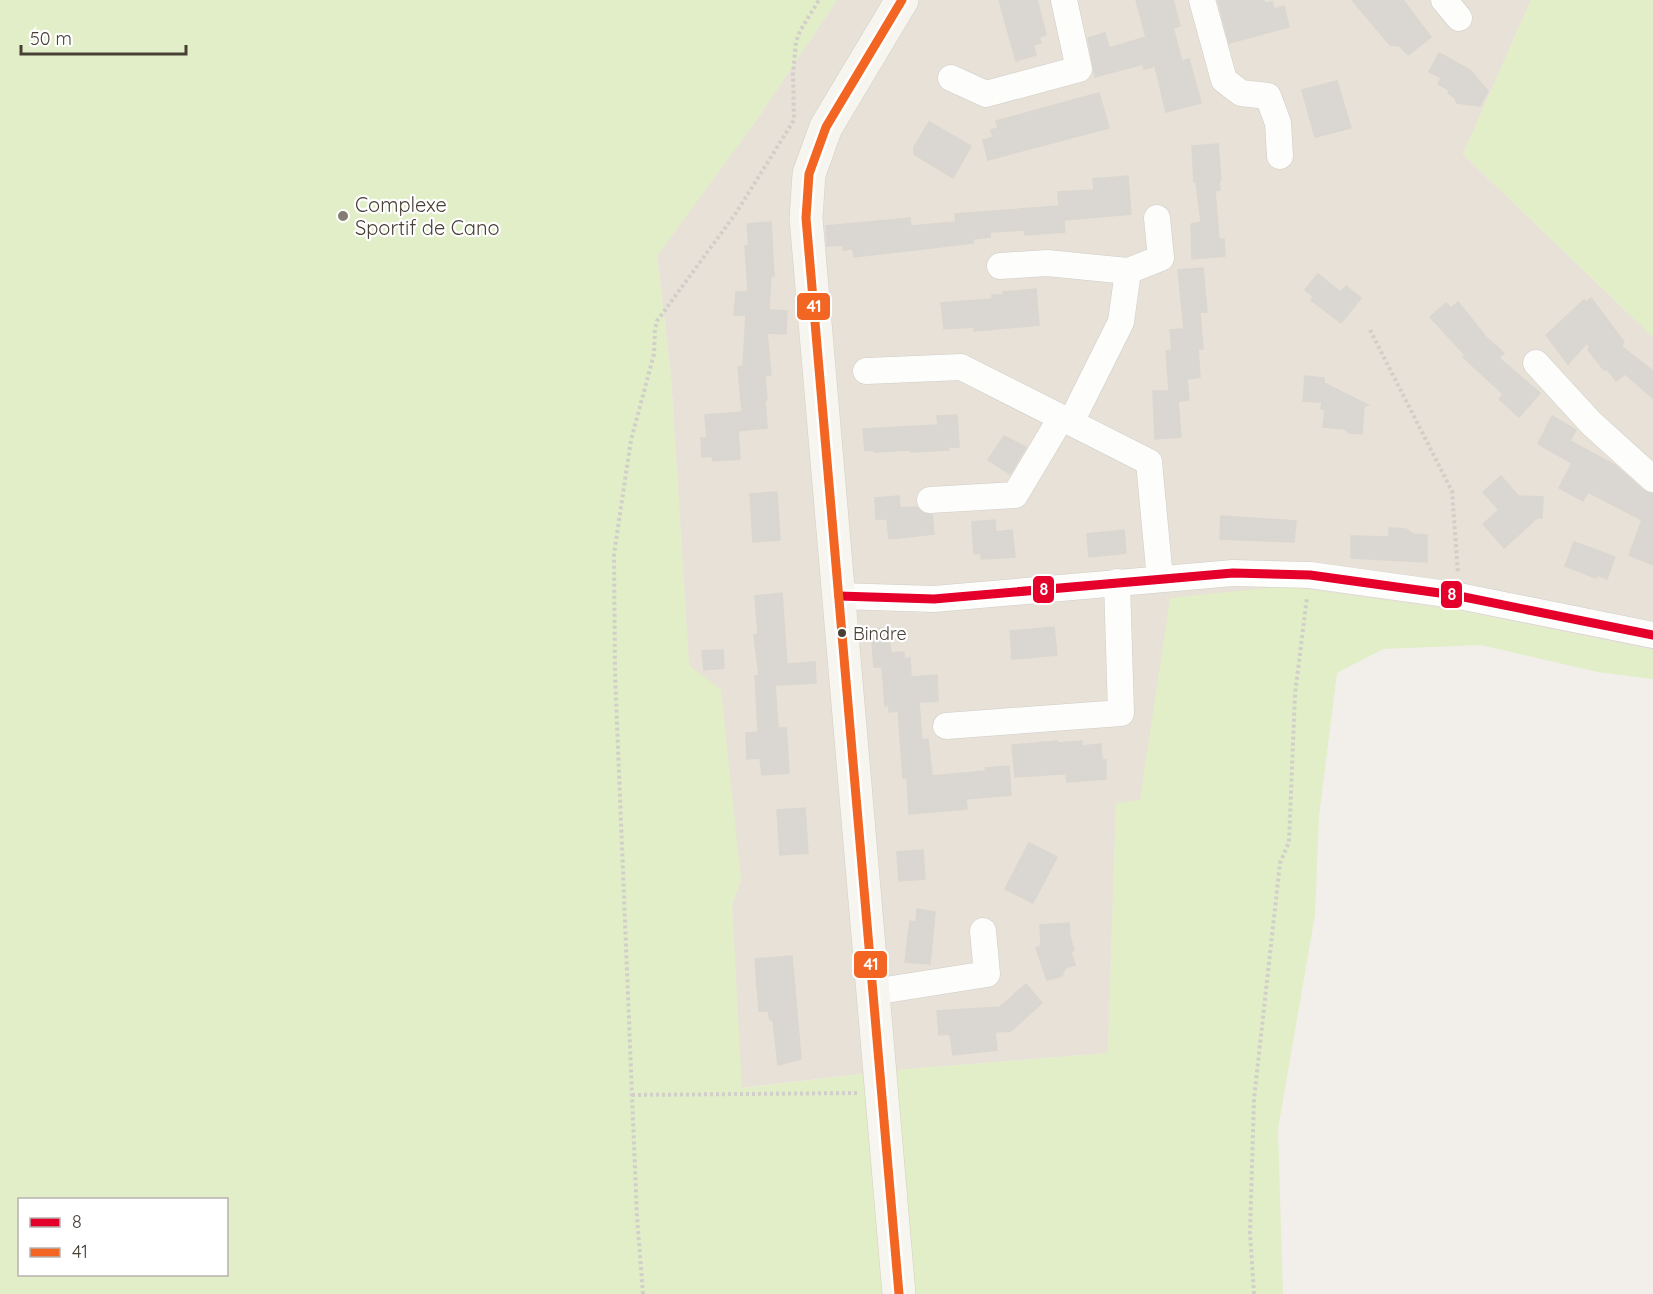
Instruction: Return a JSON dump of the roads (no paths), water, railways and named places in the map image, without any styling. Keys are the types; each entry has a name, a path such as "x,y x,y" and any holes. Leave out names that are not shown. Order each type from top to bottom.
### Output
{"main road":[{"path":"899,1294 806,218 808,174 826,127 902,0"}],"street":[{"path":"951,78 986,94 1079,69 1064,0"},
{"path":"1202,0 1224,80 1241,93 1268,96 1278,123 1280,156"},
{"path":"1000,266 1047,263 1128,271 1161,258 1157,218"},
{"path":"930,500 1015,495 1066,420 1121,322 1128,271"},
{"path":"1536,363 1591,423 1653,479"},
{"path":"866,371 961,367 1149,462 1160,579"},
{"path":"839,596 934,599 1233,573 1310,576 1454,595 1653,635"},
{"path":"946,726 1121,713 1117,582"},
{"path":"873,992 987,974 983,932"}],"place":[{"name":"Complexe Sportif de Cano","path":"343,216"},
{"name":"Bindre","path":"842,633"}]}
